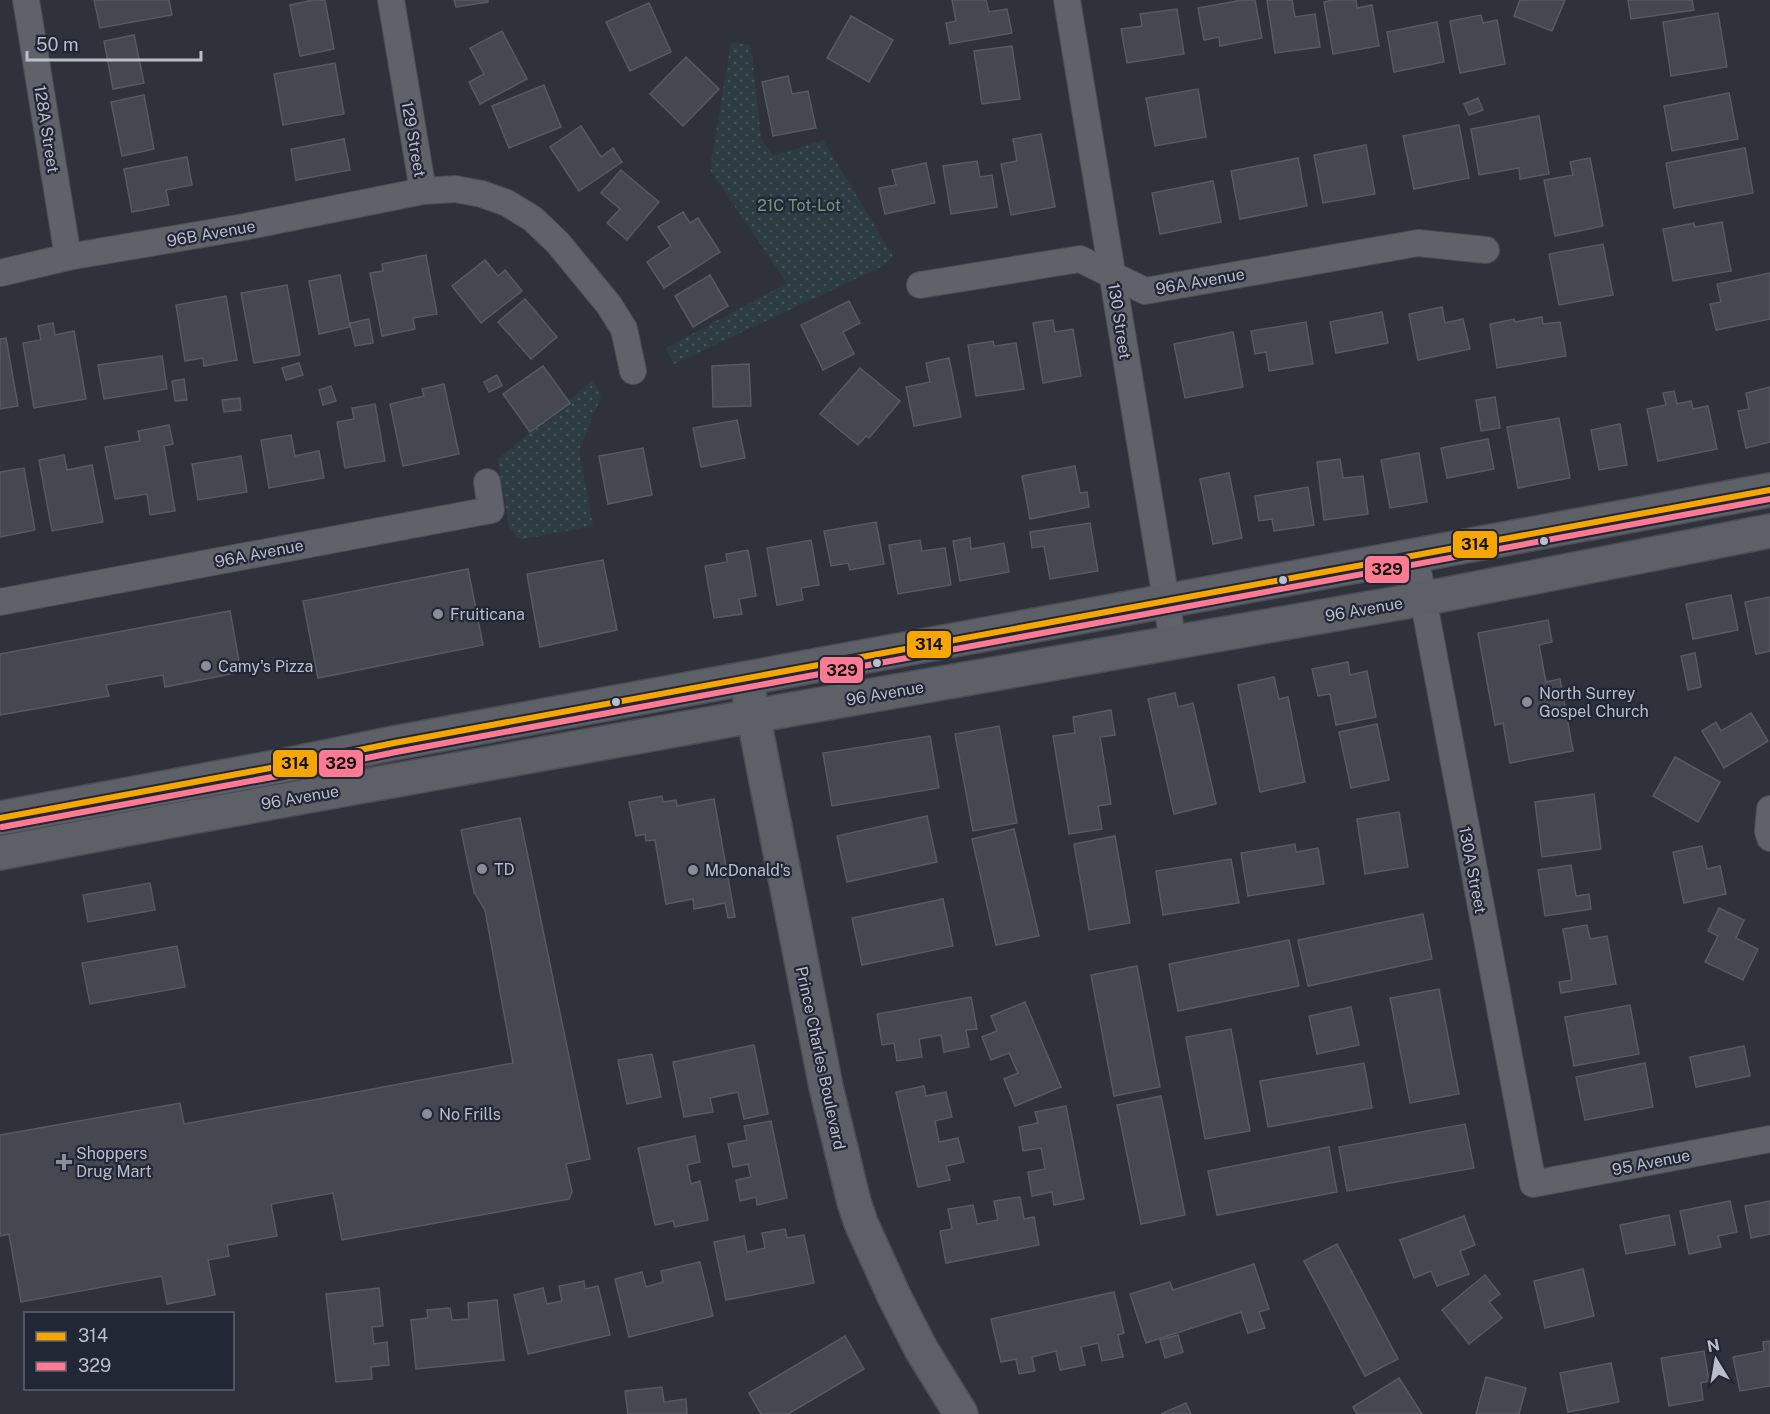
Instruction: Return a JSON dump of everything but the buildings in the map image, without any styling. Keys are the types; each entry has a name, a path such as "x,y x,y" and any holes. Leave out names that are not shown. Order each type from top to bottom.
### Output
{"main road":[{"name":"96 Avenue","path":"0,818 394,743 1770,490"},
{"name":"96 Avenue","path":"0,853 753,716 1422,599 1770,531"},
{"name":"Prince Charles Boulevard","path":"746,679 826,1087 854,1202 894,1296 921,1349 961,1414"},
{"path":"350,789 394,743"},
{"path":"218,813 281,766"}],"street":[{"name":"128A Street","path":"26,0 69,257"},
{"name":"129 Street","path":"391,0 423,191 455,189 482,194 507,203 533,219 558,243 609,306 624,329 633,371"},
{"name":"130 Street","path":"1067,0 1173,642"},
{"name":"96B Avenue","path":"0,273 69,257 244,227 423,191"},
{"name":"96A Avenue","path":"920,285 1080,259 1145,291 1418,243 1486,250"},
{"name":"96A Avenue","path":"0,602 490,510 487,482"},
{"name":"130A Street","path":"1415,555 1533,1185"},
{"path":"1770,809 1768,831 1770,838"},
{"name":"95 Avenue","path":"1533,1185 1770,1139"}],"green space":[{"name":"21C Tot-Lot","path":"731,42 751,45 761,139 773,156 823,140 893,256 883,266 674,364 666,348 787,283 710,170"},
{"path":"593,380 601,397 579,450 593,526 523,539 517,537 509,527 498,459"}],"transit line":[{"name":"314","path":"0,818 394,743 1770,490"},
{"name":"329","path":"2,827 396,752 1770,499"}],"place":[{"name":"Fruiticana","path":"438,614"},
{"name":"Camy's Pizza","path":"206,666"},
{"name":"North Surrey Gospel Church","path":"1527,702"},
{"name":"TD","path":"482,869"},
{"name":"McDonald's","path":"693,870"},
{"name":"No Frills","path":"427,1114"},
{"name":"Shoppers Drug Mart","path":"64,1162"}]}
